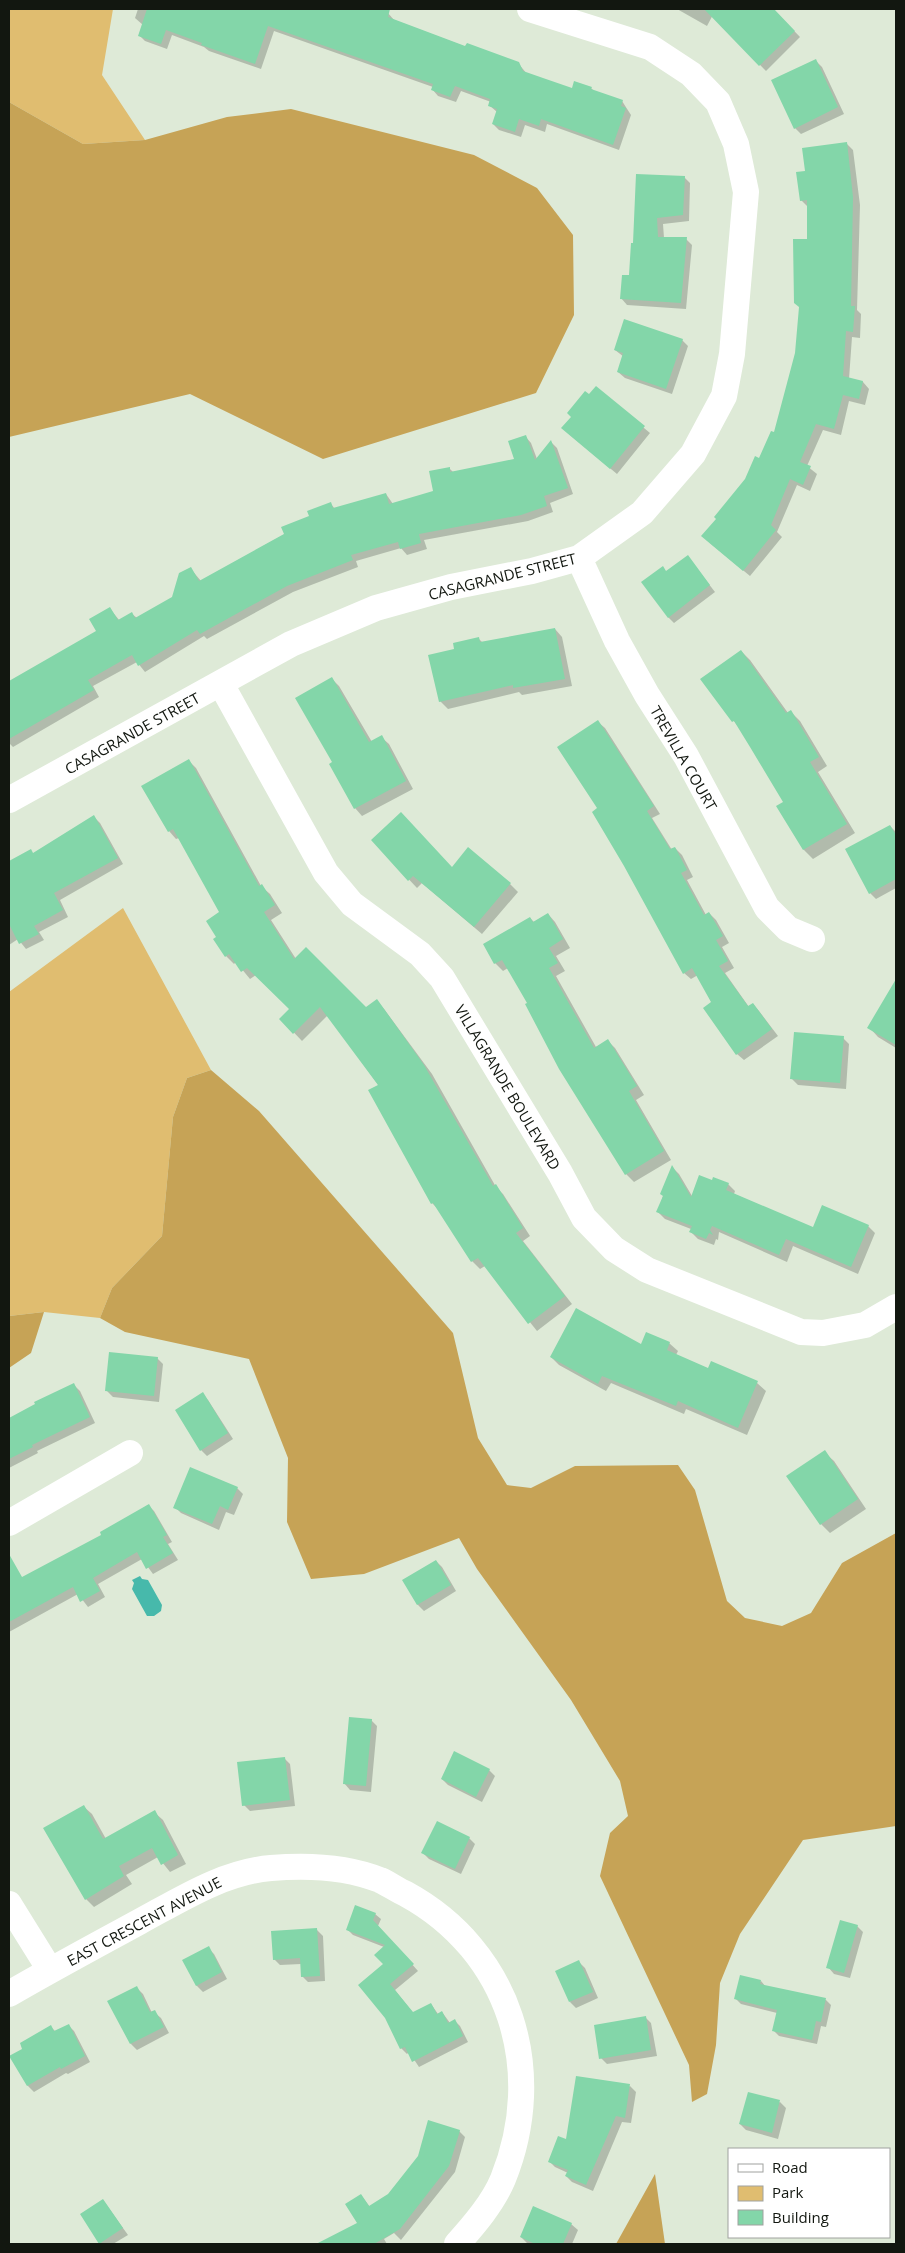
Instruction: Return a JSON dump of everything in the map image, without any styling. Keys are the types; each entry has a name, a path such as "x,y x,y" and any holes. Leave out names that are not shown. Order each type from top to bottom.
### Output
{"street":[{"name":"CASAGRANDE STREET","path":"9,800 291,644 376,608 451,587 532,571 579,558 642,513 692,454 724,396 732,354 746,192 736,144 718,102 691,74 650,46 530,9"},
{"name":"TREVILLA COURT","path":"579,558 617,641 647,696 686,756 767,908 788,929 812,939"},
{"name":"VILLAGRANDE BOULEVARD","path":"221,684 326,873 352,904 420,954 442,978 560,1174 584,1218 614,1249 647,1270 801,1332 823,1333 865,1325 896,1307"},
{"path":"9,1523 130,1453"},
{"name":"EAST CRESCENT AVENUE","path":"9,1994 198,1891 231,1876 270,1868 302,1867 337,1869 380,1880 448,1923 468,1943 490,1971 511,2018 520,2063 519,2123 515,2143 503,2181 478,2220 457,2244"},
{"path":"9,1904 50,1970"}],"green space":[{"path":"9,9 113,9 102,75 145,140 83,144 9,102"},
{"path":"123,908 211,1070 187,1078 173,1117 162,1236 112,1288 100,1318 44,1312 9,1316 9,992"}],"shaded area":[{"path":"9,102 83,144 145,140 227,117 291,109 474,155 537,188 573,235 574,315 536,393 323,459 190,394 9,437"},
{"path":"211,1070 259,1111 453,1333 478,1438 507,1485 531,1488 575,1466 678,1465 695,1490 727,1601 745,1618 782,1626 811,1613 842,1563 896,1533 896,1826 803,1840 740,1934 720,1983 716,2045 707,2094 692,2102 689,2065 600,1876 610,1833 628,1816 620,1781 571,1700 477,1569 459,1538 364,1574 311,1579 287,1522 288,1458 249,1359 125,1332 100,1318 112,1288 162,1236 173,1117 187,1078"},
{"path":"44,1312 31,1353 9,1368 9,1316"},
{"path":"655,2174 665,2244 616,2244"}],"water":[{"path":"140,1576 142,1579 148,1580 162,1605 161,1611 154,1616 147,1616 132,1589 134,1583 132,1580"}],"building":[{"path":"147,9 390,9 388,17 465,46 467,43 519,62 523,71 572,88 574,81 592,87 591,89 623,100 621,106 626,108 613,145 541,119 539,126 519,119 515,132 492,124 497,109 488,106 490,99 455,86 450,97 431,90 433,84 268,26 255,64 201,45 202,43 166,30 161,44 138,36"},
{"path":"704,9 774,9 795,31 759,66"},
{"path":"816,59 838,107 794,129 771,80"},
{"path":"847,142 853,197 851,306 855,306 853,332 846,331 843,376 863,381 859,399 843,395 834,429 816,424 800,462 811,466 803,485 790,479 771,525 776,530 743,571 701,536 745,479 755,456 759,458 771,431 774,432 795,353 799,307 794,303 793,239 807,239 807,200 800,201 796,172 805,171 802,148"},
{"path":"636,174 685,176 683,215 657,218 658,237 687,237 681,303 620,299 622,275 629,275 631,243 633,243"},
{"path":"624,319 683,339 666,389 617,372 623,353 614,350"},
{"path":"596,386 645,426 610,469 561,428 571,417 567,413 585,391 589,394"},
{"path":"526,435 535,460 551,440 568,488 544,496 547,506 521,515 419,534 421,543 400,549 398,542 351,555 353,560 287,586 200,634 197,630 138,666 132,655 88,680 94,690 9,739 9,681 96,631 89,619 110,607 118,620 132,612 135,618 172,597 179,573 191,567 199,581 284,534 281,527 309,516 307,511 331,502 333,508 386,493 389,504 433,491 429,471 450,467 450,472 514,459 508,441"},
{"path":"688,555 710,585 668,618 641,582 663,566 666,571"},
{"path":"555,628 565,679 513,688 513,685 439,702 428,655 454,649 453,643 479,637 480,642"},
{"path":"741,650 786,713 791,710 819,757 810,762 847,824 803,850 776,806 783,802 750,747 734,721 732,722 700,679"},
{"path":"332,677 369,742 382,735 406,781 354,809 329,764 332,762 295,698"},
{"path":"598,720 654,806 647,811 670,849 675,847 687,870 681,873 704,915 709,912 723,936 716,940 728,961 719,966 748,1006 753,1003 772,1029 736,1055 703,1008 711,1002 692,968 683,974 592,812 597,808 557,747"},
{"path":"189,759 259,886 262,884 275,905 264,912 294,959 306,947 366,1007 377,999 424,1065 493,1186 496,1184 523,1228 516,1233 565,1296 528,1324 478,1258 471,1262 433,1203 431,1204 368,1090 378,1085 320,1007 293,1034 279,1019 289,1009 247,968 241,972 229,954 225,957 213,939 216,937 206,921 219,912 173,829 168,832 141,786"},
{"path":"401,812 452,867 468,847 511,883 474,927 413,876 408,881 371,840"},
{"path":"94,815 118,858 54,893 63,910 34,926 39,934 19,944 9,924 9,861 31,849 33,853"},
{"path":"890,825 896,835 896,879 869,894 845,849"},
{"path":"548,913 563,939 549,948 558,963 549,968 594,1048 608,1039 637,1086 629,1091 664,1151 625,1175 559,1069 525,1004 527,1003 502,960 494,964 483,944 530,917 533,922"},
{"path":"896,979 896,1045 867,1028"},
{"path":"794,1032 844,1036 840,1083 790,1079"},
{"path":"672,1165 691,1197 699,1175 712,1180 713,1177 729,1183 726,1190 813,1227 822,1205 869,1225 851,1267 786,1239 779,1255 712,1226 710,1230 713,1235 709,1233 706,1239 689,1232 692,1226 656,1212 663,1196 660,1194"},
{"path":"576,1308 641,1344 646,1332 670,1342 667,1350 708,1368 711,1361 758,1381 738,1428 678,1401 676,1406 602,1376 598,1384 550,1357"},
{"path":"109,1352 158,1357 154,1396 105,1391"},
{"path":"74,1383 90,1417 32,1445 33,1447 9,1459 9,1418 35,1404 34,1402"},
{"path":"203,1392 228,1433 200,1451 175,1410"},
{"path":"825,1450 858,1499 820,1525 786,1476"},
{"path":"190,1467 238,1487 228,1510 220,1506 212,1524 173,1508"},
{"path":"149,1504 167,1535 163,1537 173,1553 146,1569 137,1552 93,1578 100,1591 80,1602 73,1587 9,1622 9,1554 22,1577 101,1535 100,1532"},
{"path":"436,1560 451,1585 417,1605 402,1580"},
{"path":"349,1717 372,1719 366,1786 343,1784"},
{"path":"454,1751 490,1769 476,1797 441,1779"},
{"path":"285,1757 290,1800 242,1806 237,1762"},
{"path":"84,1805 103,1839 155,1810 178,1855 161,1865 152,1848 119,1866 124,1876 85,1900 43,1828"},
{"path":"437,1821 470,1837 455,1869 421,1853"},
{"path":"355,1905 376,1913 373,1920 414,1964 390,1984 413,2012 431,2003 437,2014 442,2011 448,2023 455,2019 463,2036 412,2062 405,2047 400,2049 385,2018 358,1985 383,1964 374,1955 385,1945 346,1930"},
{"path":"840,1920 858,1925 844,1973 826,1968"},
{"path":"317,1928 320,1976 301,1977 300,1958 273,1960 271,1931"},
{"path":"209,1946 222,1972 196,1986 182,1960"},
{"path":"579,1960 593,1992 569,2002 555,1971"},
{"path":"740,1975 761,1980 760,1984 826,1998 821,2022 816,2021 812,2040 772,2031 777,2010 734,1999"},
{"path":"137,1986 150,2012 155,2010 164,2027 130,2044 107,2001"},
{"path":"646,2016 651,2050 599,2059 594,2025"},
{"path":"69,2024 85,2056 61,2069 60,2067 27,2086 9,2056 22,2049 20,2043 51,2025 54,2031"},
{"path":"576,2076 630,2084 625,2118 616,2116 586,2185 565,2176 568,2170 548,2162 558,2136 566,2139"},
{"path":"748,2092 780,2100 772,2133 739,2124"},
{"path":"428,2120 460,2130 459,2134 449,2166 400,2229 374,2244 316,2244 357,2223 345,2204 361,2194 369,2206 388,2194 418,2156"},
{"path":"103,2199 123,2228 99,2244 80,2214"},
{"path":"533,2206 572,2223 563,2244 535,2244 520,2237"}]}
